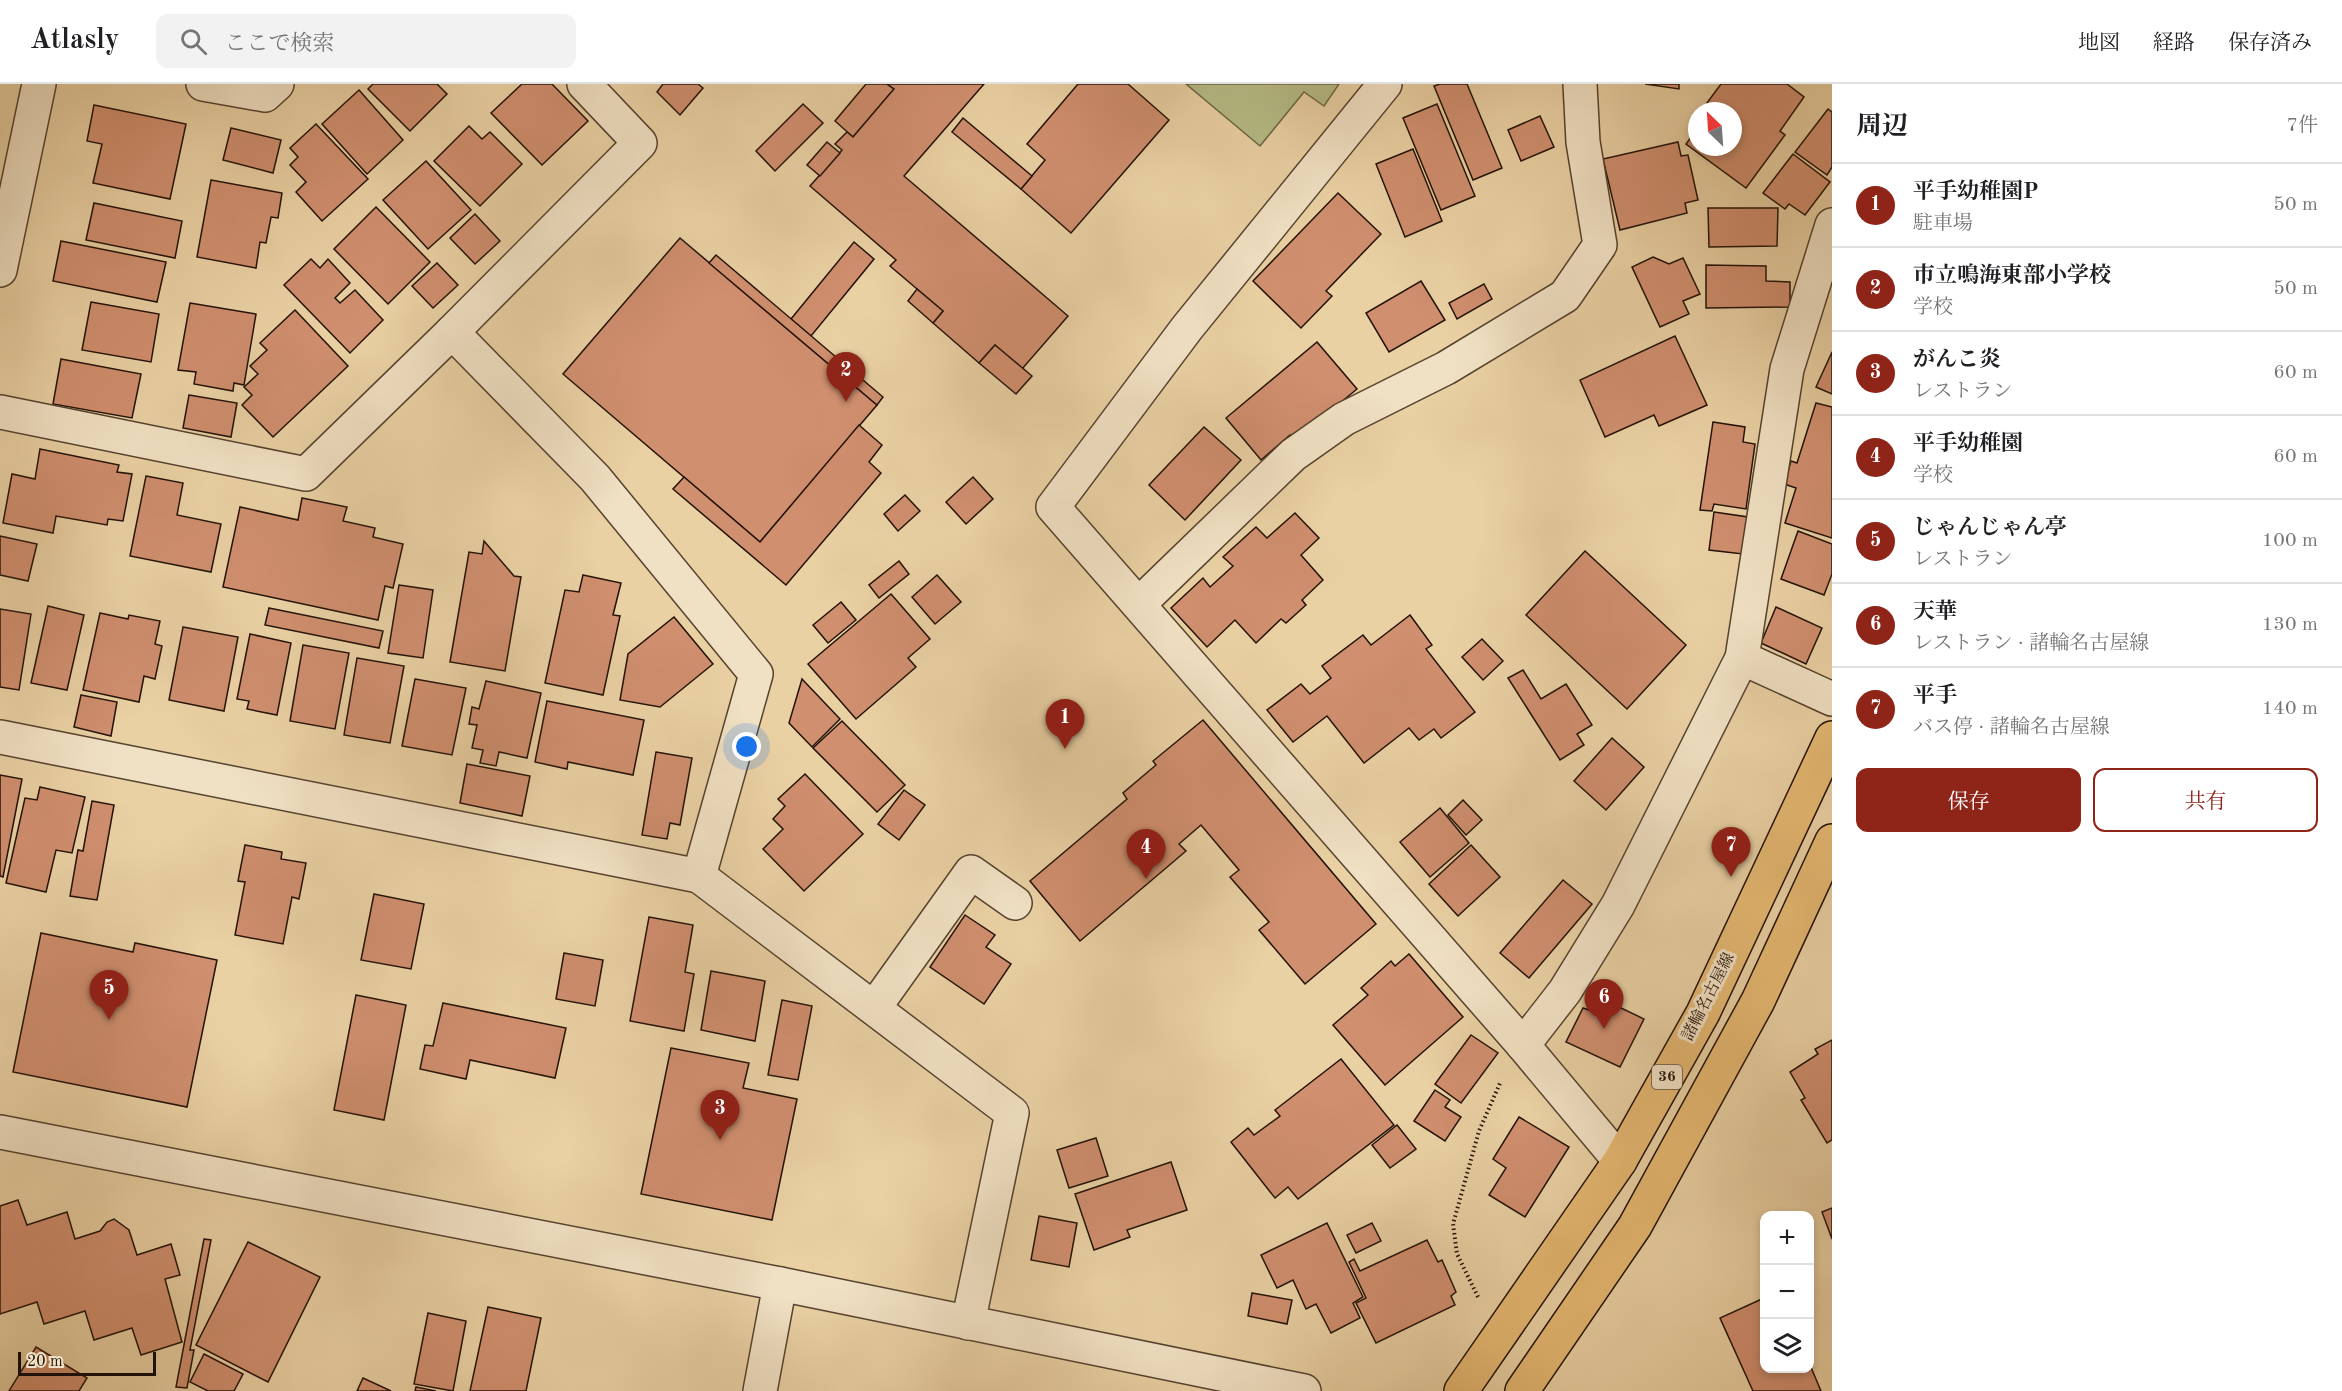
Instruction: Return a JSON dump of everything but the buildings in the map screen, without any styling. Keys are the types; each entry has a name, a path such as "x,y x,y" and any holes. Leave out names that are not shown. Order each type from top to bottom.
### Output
{"main road":[{"name":"諸輪名古屋線","path":"1461,1391 1620,1161 1703,1013 1832,738"},
{"path":"1522,1391 1635,1226 1758,1001 1832,841"}],"street":[{"path":"0,270 39,84"},
{"path":"204,84 265,96 277,84"},
{"path":"0,412 306,474 452,332 640,143 584,84"},
{"path":"1385,84 1187,328 1053,507 1523,1046 1620,1161"},
{"path":"1138,604 1293,455 1344,419 1446,368 1565,296 1600,246 1583,142 1580,84"},
{"path":"1523,1046 1565,990 1618,905 1742,658 1787,369 1832,225"},
{"path":"452,332 595,478 756,674 699,876"},
{"path":"1742,658 1832,699"},
{"path":"0,737 699,876 1012,1113 968,1323"},
{"path":"874,1008 971,872 1015,903"},
{"path":"0,1132 780,1284 1304,1391"},
{"path":"760,1391 780,1284"}],"path":[{"path":"1482,1303 1457,1254 1453,1224 1479,1131 1506,1070 1523,1046"}],"green space":[{"path":"1186,84 1339,84 1324,106 1304,92 1260,146"}],"place":[{"name":"市立鳴海東部小学校","path":"846,402"},
{"name":"平手幼稚園P","path":"1065,749"},
{"name":"平手","path":"1731,877"},
{"name":"平手幼稚園","path":"1146,879"},
{"name":"じゃんじゃん亭","path":"109,1020"},
{"name":"天華","path":"1604,1029"},
{"name":"がんこ炎","path":"720,1140"}]}
